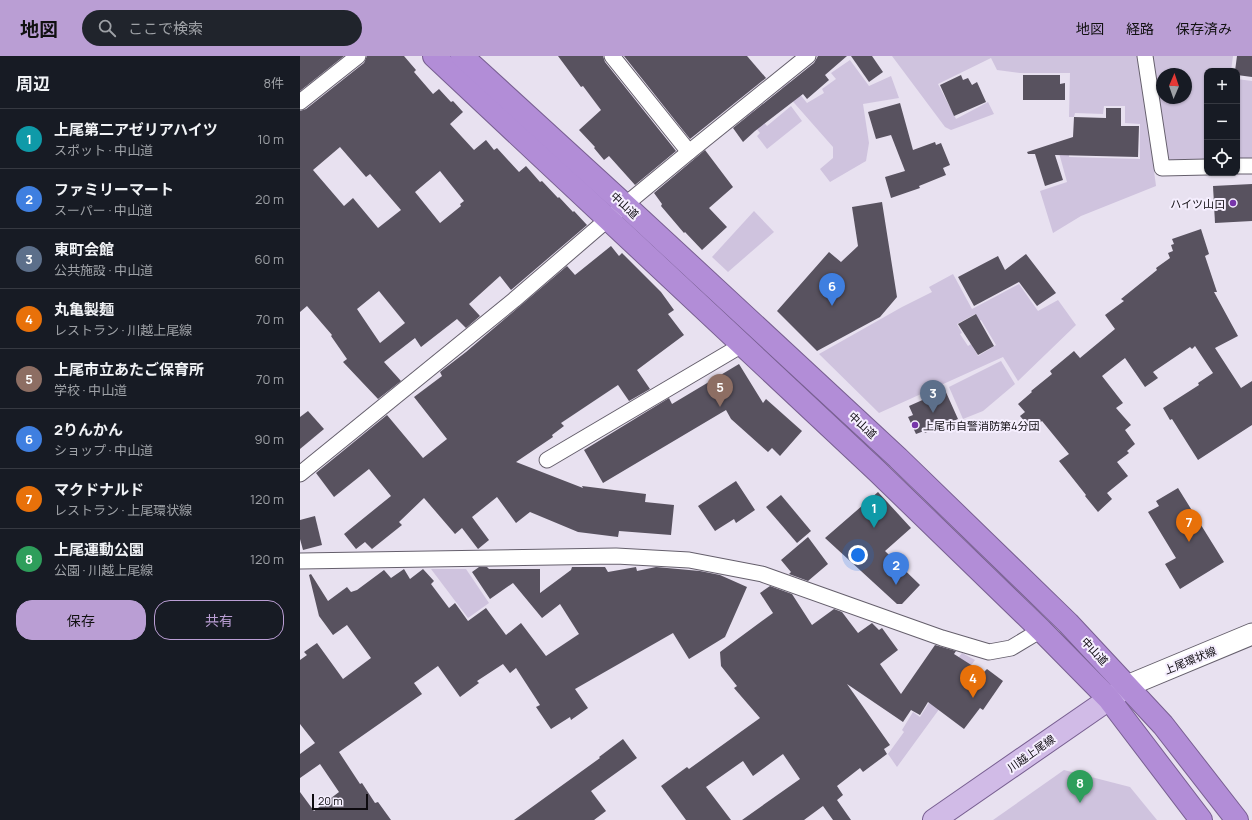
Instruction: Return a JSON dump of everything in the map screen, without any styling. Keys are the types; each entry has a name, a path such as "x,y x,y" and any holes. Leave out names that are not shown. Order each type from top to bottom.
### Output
{"highway":[{"name":"中山道","path":"434,56 877,471 1041,630 1109,699 1201,820"},
{"name":"中山道","path":"462,56 626,205 898,458 1068,623 1163,725 1237,820"}],"main road":[{"name":"上尾環状線","path":"1127,686 1252,634"},
{"name":"川越上尾線","path":"934,820 1127,686"}],"street":[{"path":"300,102 358,56"},
{"path":"612,56 689,152"},
{"path":"300,474 514,300 689,152 808,56"},
{"path":"1145,56 1162,168 1204,167"},
{"path":"1240,166 1252,166"},
{"path":"548,460 742,345"},
{"path":"300,561 616,556 689,560 762,574 942,638 989,652 1012,648 1041,630"}],"shaded area":[{"path":"892,56 1139,56 1156,186 1081,216 1053,233 1040,191 1067,182 1056,142 1069,143 1069,157 1140,159 1140,124 1125,123 1125,106 1104,106 1103,114 1075,113 1074,117 1069,117 1070,73 1020,73 997,70 991,58 938,84 956,119 988,102 994,114 951,130 945,127"},
{"path":"1150,56 1233,56 1231,68 1204,68 1204,160 1172,161 1165,155 1157,104 1192,104 1192,68 1156,68 1156,96"},
{"path":"850,60 869,86 891,76 899,98 863,104 869,143 866,161 830,182 820,169 833,158 833,147 781,88 789,81 807,103 824,93 822,89 836,79 831,73"},
{"path":"1240,79 1252,81 1252,159 1240,159"},
{"path":"791,106 802,121 767,149 757,136 760,133 746,116 753,110 767,126"},
{"path":"754,211 774,232 728,272 712,257"},
{"path":"953,274 972,309 1019,284 1038,311 1058,300 1076,325 1018,381 1003,357 879,413 819,354 902,307 932,292 929,287","holes":["975,314 979,321 981,320 996,345 978,356 971,344 968,346 960,334 962,333 957,324"]},
{"path":"1001,361 1015,384 983,411 963,419 949,387"},
{"path":"431,569 466,569 489,603 468,618"},
{"path":"962,653 975,660 897,767 888,754 904,732 902,730 913,712 920,717 935,693 932,691"},
{"path":"1064,770 1130,787 1157,820 993,820"}],"building":[{"path":"300,56 344,56 300,91"},
{"path":"367,56 404,56 416,70 414,72 433,94 439,89 463,112 450,124 474,150 486,140 494,150 497,148 519,172 526,166 540,182 542,181 587,225 511,290 500,276 469,304 480,316 466,328 457,319 421,347 415,338 384,362 401,381 378,399 343,362 347,359 331,336 332,335 307,306 300,312 300,111 306,109 364,63","holes":["340,147 366,177 370,174 401,210 378,228 353,198 344,206 313,170","440,171 464,201 460,204 461,206 440,223 415,192","379,291 405,323 380,343 357,309"]},
{"path":"558,56 603,56 605,62 676,151 635,185 609,156 604,160 594,148 595,147 579,130 601,110 583,86 581,87"},
{"path":"624,56 747,56 766,78 690,139"},
{"path":"818,56 847,56 825,75 829,80 807,99 803,94 743,142 733,128 814,63"},
{"path":"851,56 872,56 883,72 869,82"},
{"path":"1237,56 1252,56 1252,77 1240,75 1240,68 1235,68"},
{"path":"961,75 963,80 968,78 972,85 977,82 986,102 954,116 940,85"},
{"path":"1023,75 1060,75 1060,84 1065,83 1065,100 1023,100"},
{"path":"900,103 913,150 935,142 936,145 941,143 950,165 943,168 946,175 919,186 920,188 891,198 885,177 905,171 891,135 876,139 868,112"},
{"path":"1106,108 1121,108 1121,126 1139,126 1138,157 1055,155 1063,180 1045,186 1035,154 1028,154 1027,152 1073,137 1074,117 1106,118"},
{"path":"705,150 733,187 709,208 727,227 702,250 685,232 684,233 661,206 662,204 654,193"},
{"name":"ハイツ山口","path":"1252,184 1252,221 1215,223 1213,186"},
{"path":"882,202 897,297 880,317 817,351 777,311 829,252 841,262 858,246 852,207"},
{"path":"1201,229 1209,254 1205,256 1217,292 1214,292 1238,336 1215,348 1241,388 1252,381 1252,425 1198,460 1172,419 1170,420 1163,408 1199,385 1198,383 1213,373 1195,346 1192,349 1190,347 1153,372 1158,378 1145,387 1125,358 1102,376 1123,403 1116,408 1131,425 1125,430 1135,444 1127,451 1129,453 1117,462 1128,476 1107,493 1112,499 1098,512 1059,461 1069,454 1042,421 1031,429 1020,416 1025,412 1018,404 1052,374 1050,371 1074,351 1080,358 1115,329 1105,315 1124,301 1121,299 1157,270 1156,268 1170,258 1168,253 1173,251 1171,245 1174,244 1172,239"},
{"path":"611,246 619,256 622,253 661,292 674,310 668,314 684,335 637,370 650,389 629,401 618,385 561,423 564,426 552,435 553,437 516,462 583,488 582,486 646,494 645,502 674,505 671,535 619,531 618,537 578,532 530,512 516,523 497,497 472,517 489,540 478,549 462,528 455,534 424,498 399,522 402,525 372,549 365,542 356,549 344,534 391,496 369,469 334,497 316,473 387,415 423,458 447,439 414,397 442,376 440,372 466,352 567,266 575,275"},
{"path":"1026,254 1056,293 1037,306 1019,282 974,306 958,277 998,256 1005,270"},
{"path":"976,314 994,346 978,355 958,324"},
{"path":"739,364 763,403 766,399 802,431 780,456 772,448 768,452 731,419 726,410 603,483 584,450 669,398 672,404"},
{"path":"945,390 958,419 925,433 924,431 916,434 908,417 913,415 909,406"},
{"path":"308,411 324,429 300,449 300,417"},
{"path":"736,481 755,510 736,523 734,519 715,531 698,506"},
{"path":"1178,488 1224,562 1180,589 1165,564 1176,558 1148,512 1159,506 1156,501"},
{"path":"878,492 911,528 885,551 920,585 902,604 897,604 825,538"},
{"path":"781,495 811,531 797,543 766,507"},
{"path":"315,516 322,545 303,550 300,539 300,520"},
{"path":"808,537 828,564 808,581 789,574 791,572 781,560"},
{"path":"479,567 487,567 489,569 540,569 540,593 571,570 572,567 605,567 608,572 636,567 637,571 656,567 700,571 720,575 747,587 725,637 689,659 673,633 575,689 588,708 571,720 570,717 551,729 536,707 540,705 516,668 510,673 503,664 477,681 479,683 460,697 438,666 414,683 422,694 339,752 360,784 362,783 375,803 378,802 391,820 300,820 300,792 314,811 339,792 320,764 300,778 300,754 315,743 300,724 300,660 307,655 304,652 317,643 343,679 371,658 347,625 333,635 319,616 309,575 311,574 328,601 347,587 351,592 357,590 384,570 391,578 404,569 410,579 423,569 434,581 431,584 449,608 455,603 468,621 486,608 506,635 521,623 546,656 579,634 560,604 542,618 513,583 490,599 472,572"},
{"path":"770,586 792,594 812,625 834,609 842,612 858,633 872,623 879,630 882,628 898,650 880,664 901,694 935,645 956,651 954,654 983,673 987,669 1003,681 983,710 980,708 964,729 928,702 920,715 911,710 903,722 847,684 890,745 884,749 887,754 863,772 860,768 837,786 843,795 837,800 851,820 833,820 823,806 804,820 742,820 800,779 783,754 753,776 743,761 706,787 731,820 686,820 661,786 687,767 689,769 760,718 734,688 737,686 721,666 720,652 773,613 760,593"},
{"path":"623,739 637,758 591,791 606,811 594,820 514,820 600,758 599,757"}],"place":[{"name":"ハイツ山口","path":"1233,203"},
{"name":"2りんかん","path":"832,306"},
{"name":"上尾市立あたご保育所","path":"720,407"},
{"name":"東町会館","path":"933,413"},
{"name":"上尾市自警消防第4分団","path":"915,425"},
{"name":"上尾第二アゼリアハイツ","path":"874,528"},
{"name":"マクドナルド","path":"1189,542"},
{"name":"ファミリーマート","path":"896,585"},
{"name":"丸亀製麺","path":"973,698"},
{"name":"上尾運動公園","path":"1080,803"}]}
